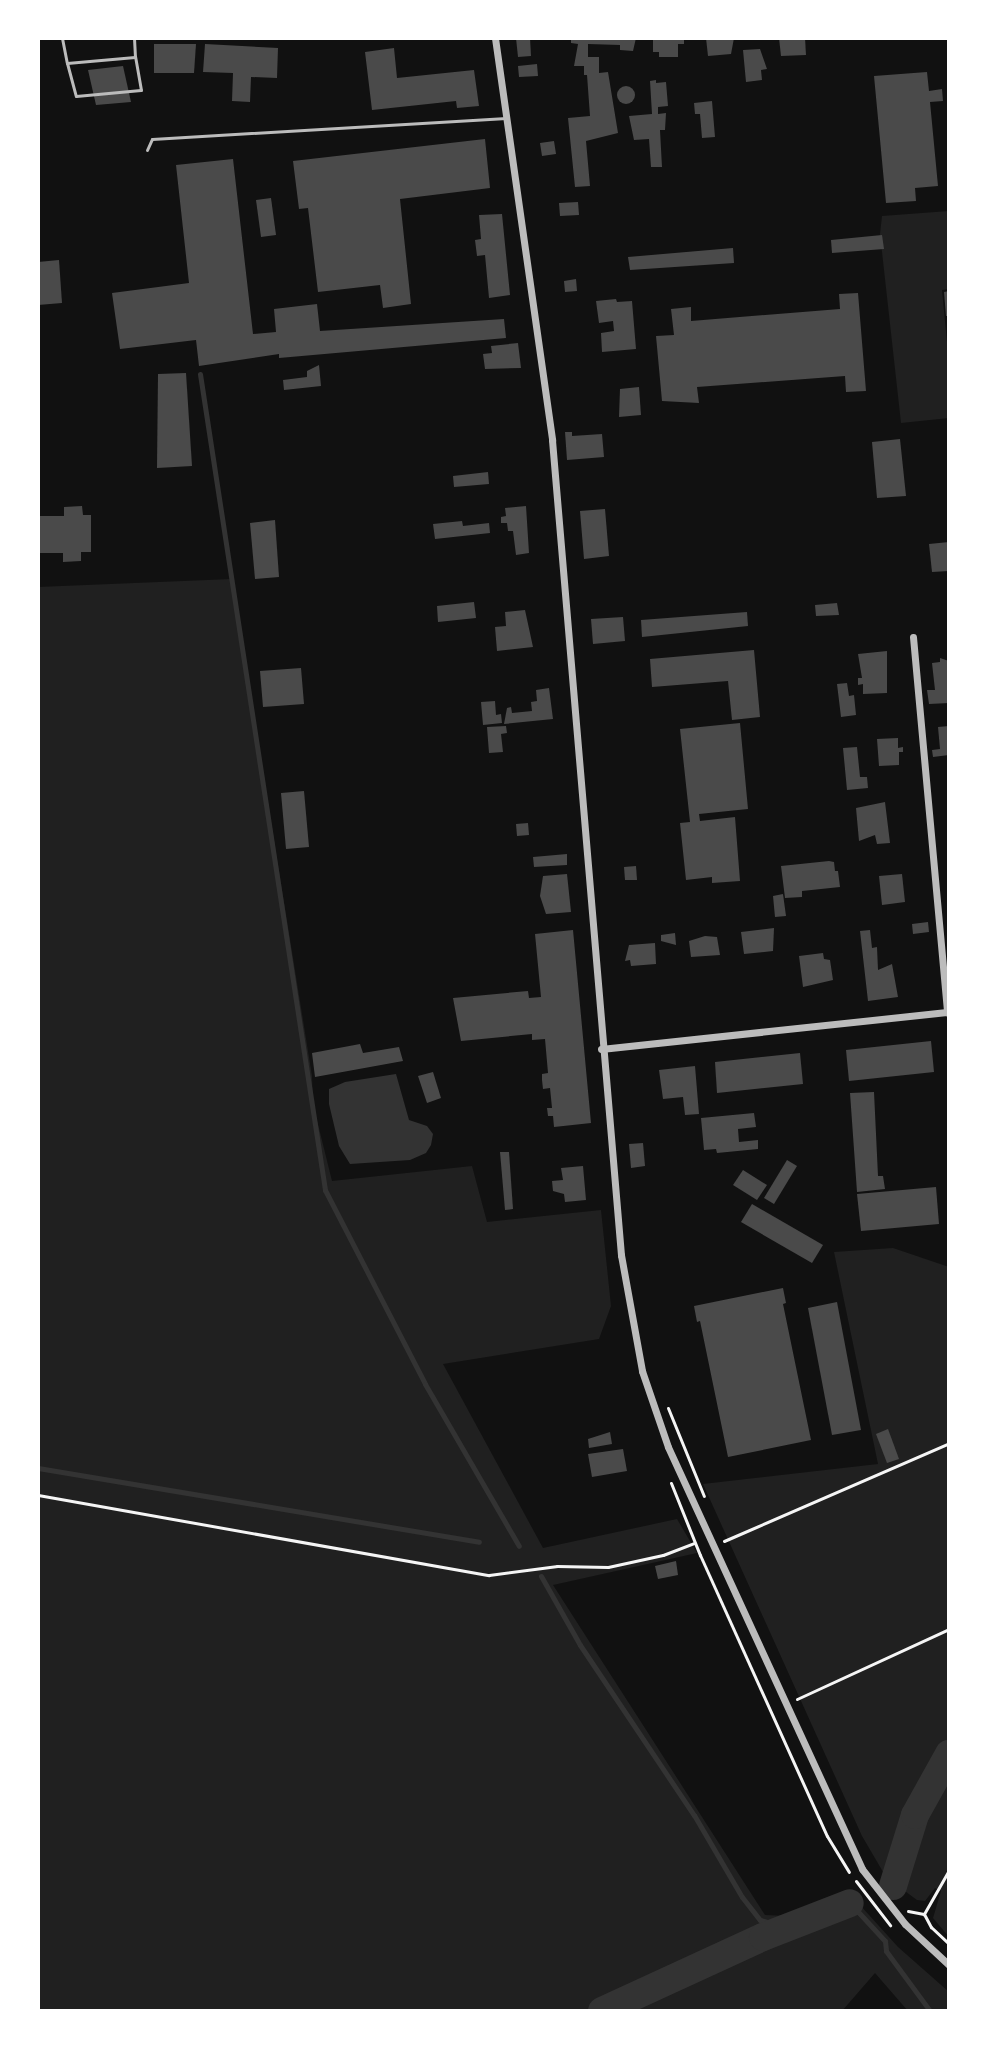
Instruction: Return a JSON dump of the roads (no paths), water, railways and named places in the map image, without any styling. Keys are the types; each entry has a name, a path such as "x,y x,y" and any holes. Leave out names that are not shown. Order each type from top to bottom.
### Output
{"street":[{"path":"495,38 552,440 601,1049 621,1255 632,1330 668,1447 862,1869 905,1924 949,1965"},
{"path":"601,1049 948,1012 913,637"}],"lane":[{"path":"62,38 76,96 141,90 134,38"},
{"path":"67,63 135,57"},
{"path":"147,150 152,139 506,118"}],"waterway":[{"path":"200,374 325,1190 425,1384 519,1546"},
{"path":"38,1468 479,1542"},
{"path":"541,1576 580,1645 694,1815 742,1897 760,1920 771,1923 777,1932"},
{"path":"893,1886 915,1815 949,1754"},
{"path":"850,1903 885,1941 886,1951 930,2011"},
{"path":"602,2011 763,1937 850,1903"}]}
